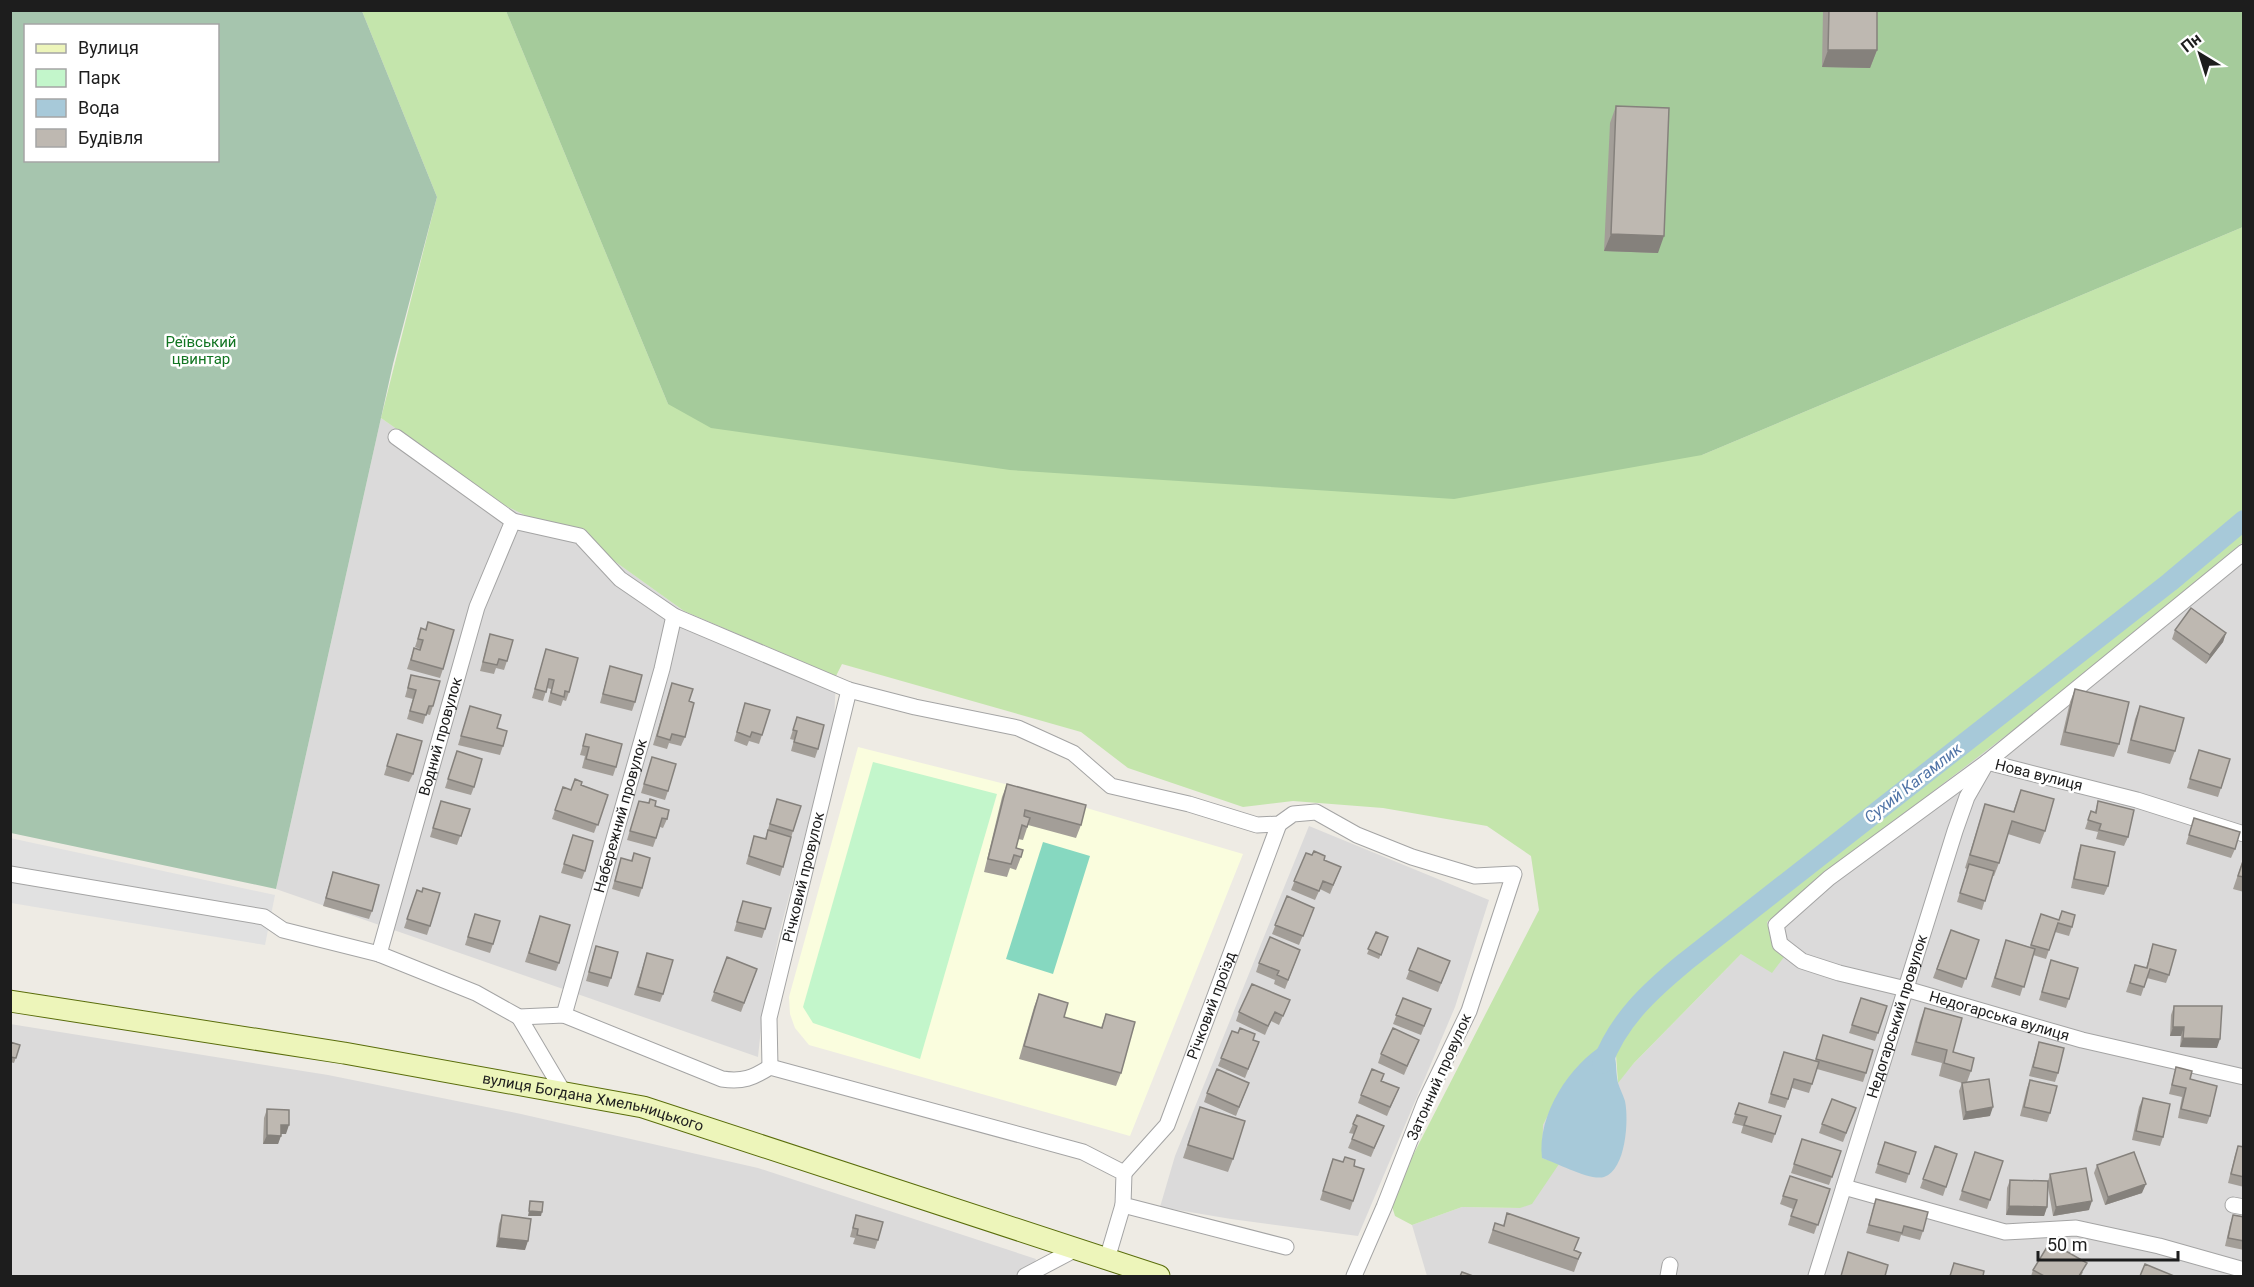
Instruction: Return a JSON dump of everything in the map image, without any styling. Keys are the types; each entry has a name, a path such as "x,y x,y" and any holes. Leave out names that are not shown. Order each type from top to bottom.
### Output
{"main road":[{"name":"вулиця Богдана Хмельницького","path":"10,1001 344,1053 643,1107 1015,1231 1159,1276"}],"street":[{"path":"396,437 513,521 580,536 620,579 674,616 849,690 915,707 1018,728 1073,753 1111,786 1189,804 1257,825 1279,824"},
{"name":"Водний провулок","path":"379,954 477,607 513,521"},
{"path":"1987,762 2244,552"},
{"name":"Набережний провулок","path":"564,1015 662,669 674,616"},
{"name":"Річковий провулок","path":"770,1067 770,1018 849,690"},
{"name":"Нова вулиця","path":"1776,925 1829,878 1987,762 2137,800 2244,834"},
{"name":"Недогарський провулок","path":"1816,1276 1961,814 1967,797 1987,762"},
{"name":"Затонний провулок","path":"1279,824 1293,814 1316,812 1357,835 1433,863 1475,876 1514,874 1469,1011 1425,1102 1354,1276"},
{"name":"Річковий проїзд","path":"1124,1173 1167,1125 1279,824"},
{"path":"10,874 264,917 283,930 379,954 476,993 519,1017 564,1093"},
{"name":"Недогарська вулиця","path":"1776,925 1780,944 1802,961 1839,973 1906,989 2082,1040 2243,1075"},
{"path":"519,1017 564,1015 722,1079 739,1082 754,1078 770,1067 1083,1152 1124,1173 1123,1205 1107,1259"},
{"path":"1844,1186 2005,1232 2076,1228 2159,1246 2244,1270"},
{"path":"1123,1205 1286,1247"},
{"path":"1025,1276 1076,1249"}],"shaded area":[{"path":"381,418 506,506 603,553 684,611 836,676 834,723 779,935 763,1009 758,1057 276,889"},
{"path":"2243,542 2243,1276 1427,1276 1412,1225 1462,1207 1520,1208 1543,1125 1561,1090 1618,1082 1741,954 1784,957 1771,940 1767,923"},
{"path":"858,747 1005,784 1243,854 1130,1136 809,1045 795,1028 790,1014 789,997"},
{"path":"1309,826 1489,900 1455,1007 1358,1236 1160,1207 1175,1156"},
{"path":"10,838 275,895 265,945 11,903"},
{"path":"10,1024 328,1075 521,1114 758,1168 1036,1259 1030,1276 11,1276"}],"green space":[{"name":"Реївський цвинтар","path":"11,10 362,11 437,197 393,364 276,889 11,833"},
{"path":"362,11 506,11 668,404 1702,455 2243,227 2243,542 2068,688 1767,922 1771,940 1784,957 1772,973 1741,954 1634,1063 1618,1083 1616,1055 1610,1043 1561,1090 1543,1125 1542,1158 1559,1164 1532,1204 1520,1208 1462,1207 1412,1225 1395,1216 1390,1200 1539,910 1531,856 1487,826 1383,808 1293,801 1243,807 1128,768 1081,732 842,664 836,676 684,611 603,553 506,506 381,418 437,197"},
{"path":"506,11 2243,11 2243,227 1702,455 1454,499 1010,470 711,428 668,404"},
{"path":"873,762 997,794 920,1059 813,1023 803,1007"},
{"path":"1043,842 1090,856 1053,974 1006,959"}],"water":[{"path":"1606,1043 1610,1043 1614,1053 1618,1083 1625,1101 1626,1132 1617,1165 1611,1173 1598,1178 1542,1158 1542,1142 1550,1109 1558,1093 1580,1064"}],"building":[{"path":"1829,10 1877,10 1877,50 1828,50"},
{"path":"1616,106 1669,108 1664,236 1611,234"},
{"path":"2191,608 2226,633 2210,655 2175,630"},
{"path":"428,622 454,630 443,669 411,660 414,648 420,650 423,640 418,639 421,628 426,630"},
{"path":"490,634 513,640 507,661 499,659 497,665 483,662"},
{"path":"546,649 578,658 569,692 565,691 564,697 551,693 554,680 549,679 546,692 535,689"},
{"path":"610,666 642,675 635,702 603,694"},
{"path":"411,675 440,681 433,706 429,706 426,715 410,711 416,690 408,688"},
{"path":"672,683 693,689 689,701 694,703 685,737 672,734 670,740 657,736"},
{"path":"2075,689 2129,702 2119,744 2065,732"},
{"path":"745,703 770,710 762,735 752,732 750,737 737,732"},
{"path":"470,706 501,715 497,728 507,731 503,746 461,736"},
{"path":"2140,706 2184,718 2175,751 2131,740"},
{"path":"797,717 824,725 818,749 794,742 797,731 793,730"},
{"path":"397,734 422,741 413,774 387,766"},
{"path":"586,734 622,744 616,767 586,759 589,747 583,746"},
{"path":"2199,750 2230,759 2221,788 2190,779"},
{"path":"457,751 482,759 474,787 448,779"},
{"path":"652,757 676,764 668,791 644,784"},
{"path":"575,779 582,782 581,785 608,795 598,825 555,810 563,787 571,790"},
{"path":"1007,784 1086,805 1081,825 1025,810 1024,816 1030,818 1027,827 1022,825 1016,848 1023,850 1021,857 1014,855 1011,864 988,859"},
{"path":"2021,790 2054,799 2045,831 2012,821 1999,863 1970,855 1985,804 2014,812"},
{"path":"650,799 656,801 655,806 669,810 667,819 662,818 656,838 630,831 639,801 649,803"},
{"path":"777,799 801,806 793,831 770,824"},
{"path":"441,801 470,809 461,836 433,828"},
{"path":"2098,801 2134,810 2128,837 2099,830 2101,824 2088,820 2091,811 2096,813"},
{"path":"2194,818 2240,832 2235,849 2189,835"},
{"path":"768,830 791,837 783,867 749,856 754,836 766,839"},
{"path":"573,835 593,841 585,871 564,864"},
{"path":"2081,845 2115,852 2108,886 2074,879"},
{"path":"1314,851 1325,856 1324,860 1341,867 1333,885 1323,881 1319,891 1294,881 1306,853 1312,855"},
{"path":"634,853 650,858 642,888 615,881 621,858 632,861"},
{"path":"2244,858 2244,877 2238,876"},
{"path":"1969,864 1994,871 1985,901 1960,893"},
{"path":"333,872 379,885 372,911 326,898"},
{"path":"423,888 440,893 430,926 407,919 417,890 422,892"},
{"path":"1287,896 1314,908 1303,936 1275,925"},
{"path":"743,901 771,908 765,929 737,922"},
{"path":"2062,911 2075,915 2072,927 2058,923 2049,950 2031,945 2041,914 2059,920"},
{"path":"475,914 500,921 493,944 468,937"},
{"path":"540,916 570,925 559,963 529,953"},
{"path":"1951,930 1979,940 1966,979 1937,969"},
{"path":"1376,932 1388,937 1381,955 1368,949"},
{"path":"1270,937 1300,950 1288,980 1277,975 1279,971 1259,963"},
{"path":"2006,940 2035,949 2024,987 1995,978"},
{"path":"2153,944 2176,950 2169,975 2150,969 2144,987 2130,983 2135,965 2147,968"},
{"path":"596,946 618,952 611,978 589,972"},
{"path":"1418,948 1450,961 1441,983 1409,970"},
{"path":"647,953 673,960 663,994 638,987"},
{"path":"727,957 757,969 744,1003 714,992"},
{"path":"2051,960 2078,968 2069,999 2042,992"},
{"path":"1252,984 1290,1000 1283,1016 1275,1012 1268,1026 1239,1012"},
{"path":"1039,994 1068,1003 1064,1017 1102,1028 1106,1014 1135,1022 1121,1073 1024,1046"},
{"path":"1403,998 1431,1009 1424,1026 1396,1015"},
{"path":"1861,998 1887,1006 1878,1033 1852,1025"},
{"path":"2174,1006 2222,1006 2220,1039 2183,1038 2184,1027 2173,1027"},
{"path":"1925,1008 1962,1018 1953,1052 1974,1058 1971,1071 1944,1063 1947,1050 1916,1042"},
{"path":"1240,1028 1255,1034 1253,1040 1259,1042 1248,1069 1221,1058 1232,1031 1238,1033"},
{"path":"1393,1028 1419,1040 1407,1066 1381,1054"},
{"path":"1823,1035 1873,1050 1866,1073 1816,1059"},
{"path":"10,1042 20,1045 16,1058 10,1057"},
{"path":"2039,1042 2064,1048 2058,1073 2033,1067"},
{"path":"1784,1052 1819,1062 1812,1084 1794,1079 1788,1099 1771,1094"},
{"path":"2176,1067 2192,1071 2190,1079 2217,1086 2210,1116 2181,1109 2186,1088 2172,1085"},
{"path":"1217,1069 1249,1083 1239,1107 1207,1093"},
{"path":"1372,1069 1384,1074 1381,1081 1399,1088 1390,1107 1361,1095"},
{"path":"1989,1079 1993,1107 1966,1112 1962,1083"},
{"path":"2030,1080 2057,1086 2050,1113 2024,1107"},
{"path":"2143,1098 2170,1104 2163,1137 2136,1131"},
{"path":"1832,1099 1856,1108 1846,1133 1822,1124"},
{"path":"1739,1103 1781,1116 1775,1134 1744,1125 1747,1117 1735,1114"},
{"path":"1200,1107 1245,1121 1233,1159 1188,1145"},
{"path":"267,1109 289,1110 289,1125 281,1125 281,1136 267,1135"},
{"path":"1357,1115 1384,1126 1374,1148 1352,1139 1357,1126 1353,1124"},
{"path":"1802,1139 1841,1151 1832,1177 1794,1164"},
{"path":"1885,1142 1916,1152 1909,1174 1878,1164"},
{"path":"1935,1146 1957,1154 1946,1187 1923,1179"},
{"path":"2238,1146 2244,1147 2244,1177 2231,1174"},
{"path":"1975,1152 2003,1161 1990,1200 1962,1191"},
{"path":"2134,1152 2146,1184 2108,1197 2097,1165"},
{"path":"1345,1157 1355,1160 1354,1166 1364,1169 1353,1201 1323,1191 1333,1159 1343,1162"},
{"path":"2086,1168 2092,1201 2056,1207 2050,1174"},
{"path":"1790,1176 1830,1189 1818,1225 1791,1216 1797,1200 1783,1196"},
{"path":"2010,1180 2048,1181 2047,1207 2009,1206"},
{"path":"1876,1199 1928,1212 1923,1231 1904,1226 1902,1233 1869,1225"},
{"path":"530,1201 543,1202 542,1212 529,1211"},
{"path":"1507,1213 1579,1238 1574,1250 1581,1253 1578,1259 1493,1230 1495,1223 1504,1226"},
{"path":"502,1215 531,1219 528,1241 499,1238"},
{"path":"856,1215 883,1222 878,1240 857,1235 858,1229 853,1228"},
{"path":"2233,1215 2244,1217 2244,1241 2228,1238"},
{"path":"2050,1242 2087,1263 2079,1276 2044,1276 2033,1270"},
{"path":"1848,1252 1888,1265 1885,1276 1841,1276"},
{"path":"1954,1263 1984,1271 1983,1276 1950,1276"},
{"path":"2145,1264 2174,1276 2140,1276"},
{"path":"1462,1272 1473,1276 1460,1276"}],"waterway":[{"name":"Сухий Кагамлик","path":"1602,1064 1626,1020 1636,1007 1672,973 2170,582 2244,520"}]}
